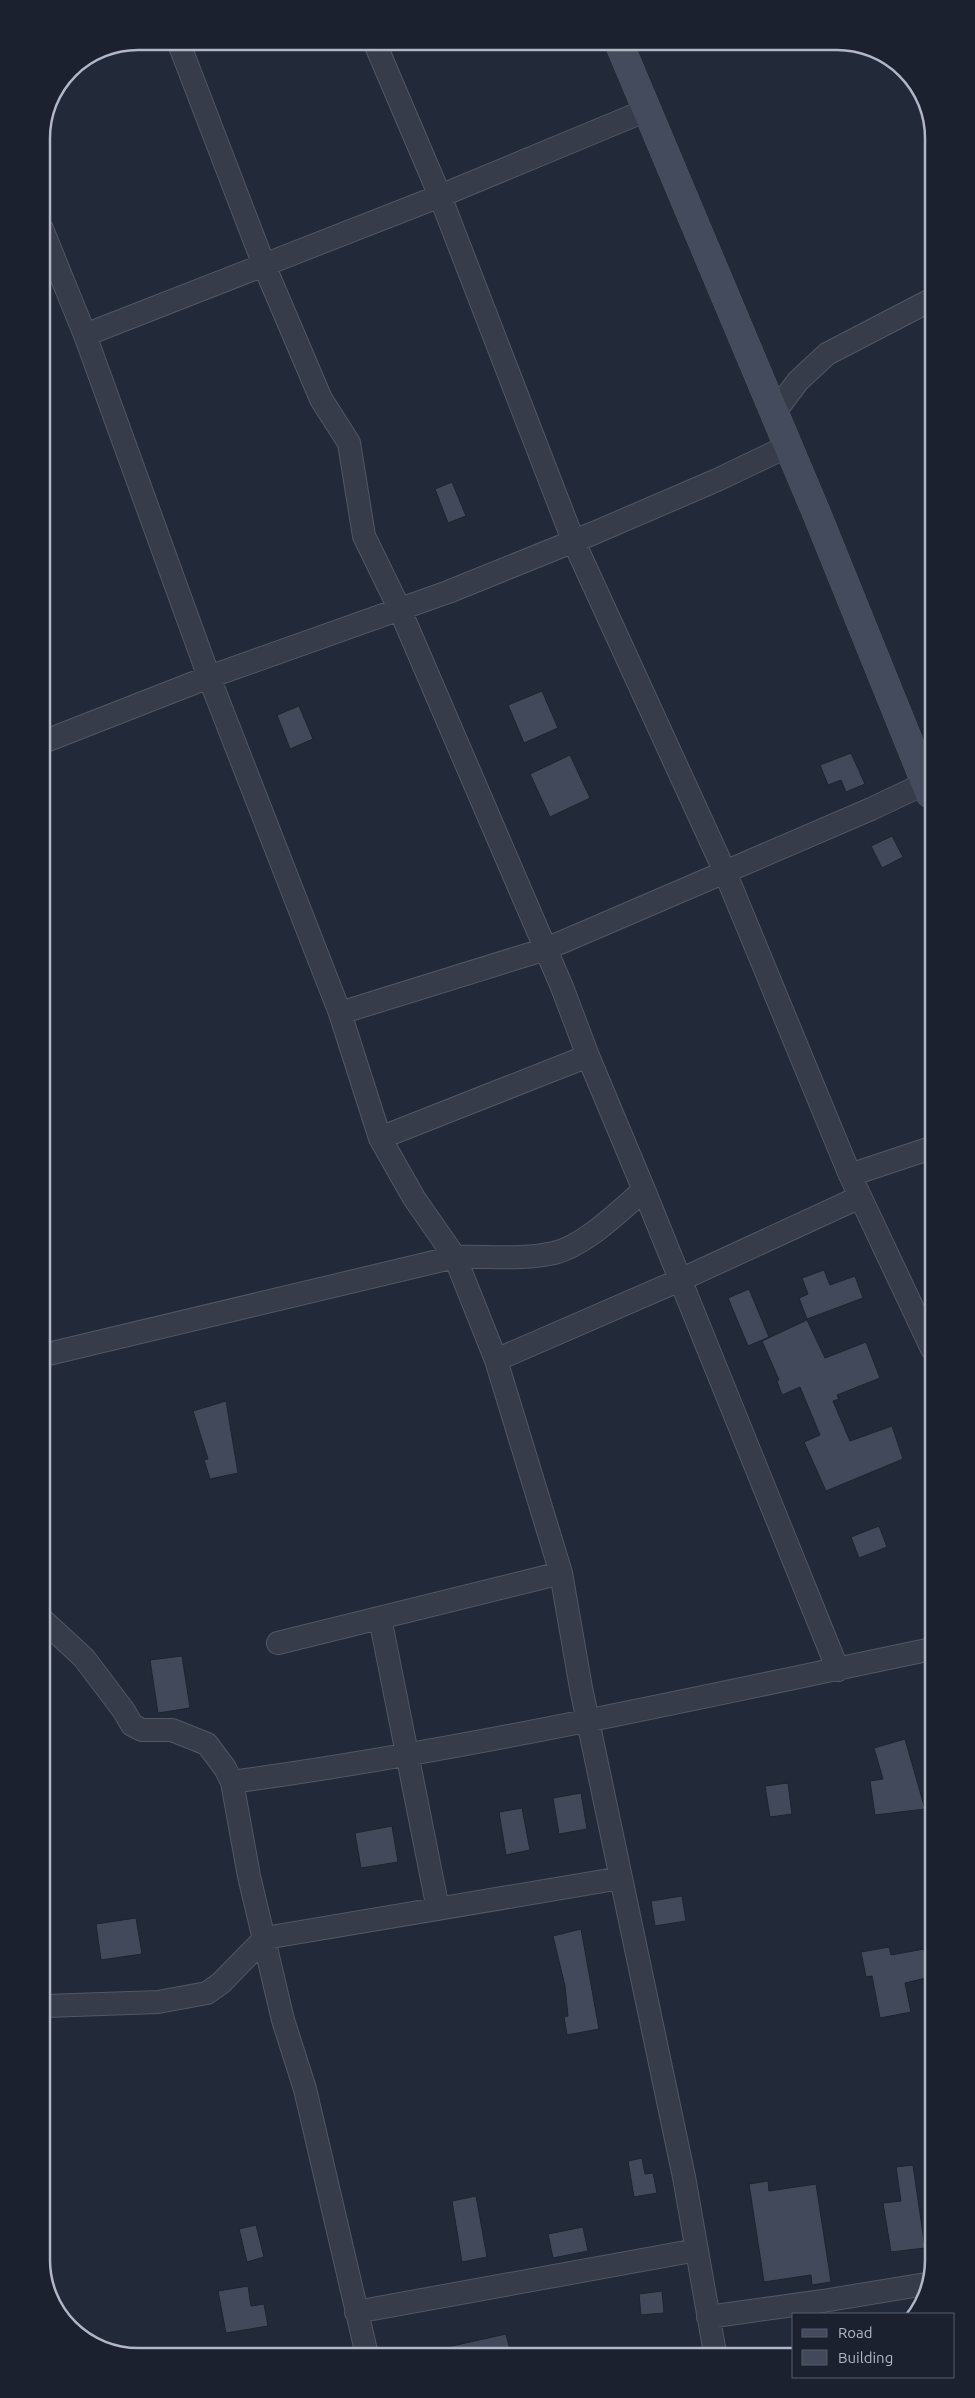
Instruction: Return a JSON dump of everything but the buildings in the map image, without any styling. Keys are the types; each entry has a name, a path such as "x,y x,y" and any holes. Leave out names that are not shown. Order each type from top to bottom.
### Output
{"street":[{"path":"181,50 264,265 321,399 350,443 364,536 400,610 546,948 588,1056 838,1670"},
{"path":"378,50 440,196 574,540 724,872 850,1175 925,1334"},
{"path":"622,50 788,446 925,781"},
{"path":"85,335 440,196 647,110"},
{"path":"50,249 85,335 208,677 340,1013 380,1138 414,1198 455,1257 496,1360 561,1573 581,1688 684,2177 714,2348"},
{"path":"774,413 798,381 827,354 925,303"},
{"path":"50,739 208,677 400,610 594,533 788,446"},
{"path":"340,1013 546,948 871,809 925,789"},
{"path":"380,1138 588,1056"},
{"path":"850,1175 925,1150"},
{"path":"50,1354 455,1257 533,1256 555,1253 578,1243 644,1190"},
{"path":"496,1360 680,1280 860,1197"},
{"path":"278,1643 561,1573"},
{"path":"380,1618 438,1908"},
{"path":"50,1627 84,1658 132,1724 142,1730 172,1730 207,1744 225,1768 232,1782 249,1876 283,2020 305,2089 365,2348"},
{"path":"232,1782 321,1770 589,1721 925,1651"},
{"path":"50,2006 158,2002 207,1993 221,1983 265,1938 621,1878"},
{"path":"356,2312 697,2250"},
{"path":"708,2317 823,2302 921,2285"}]}
